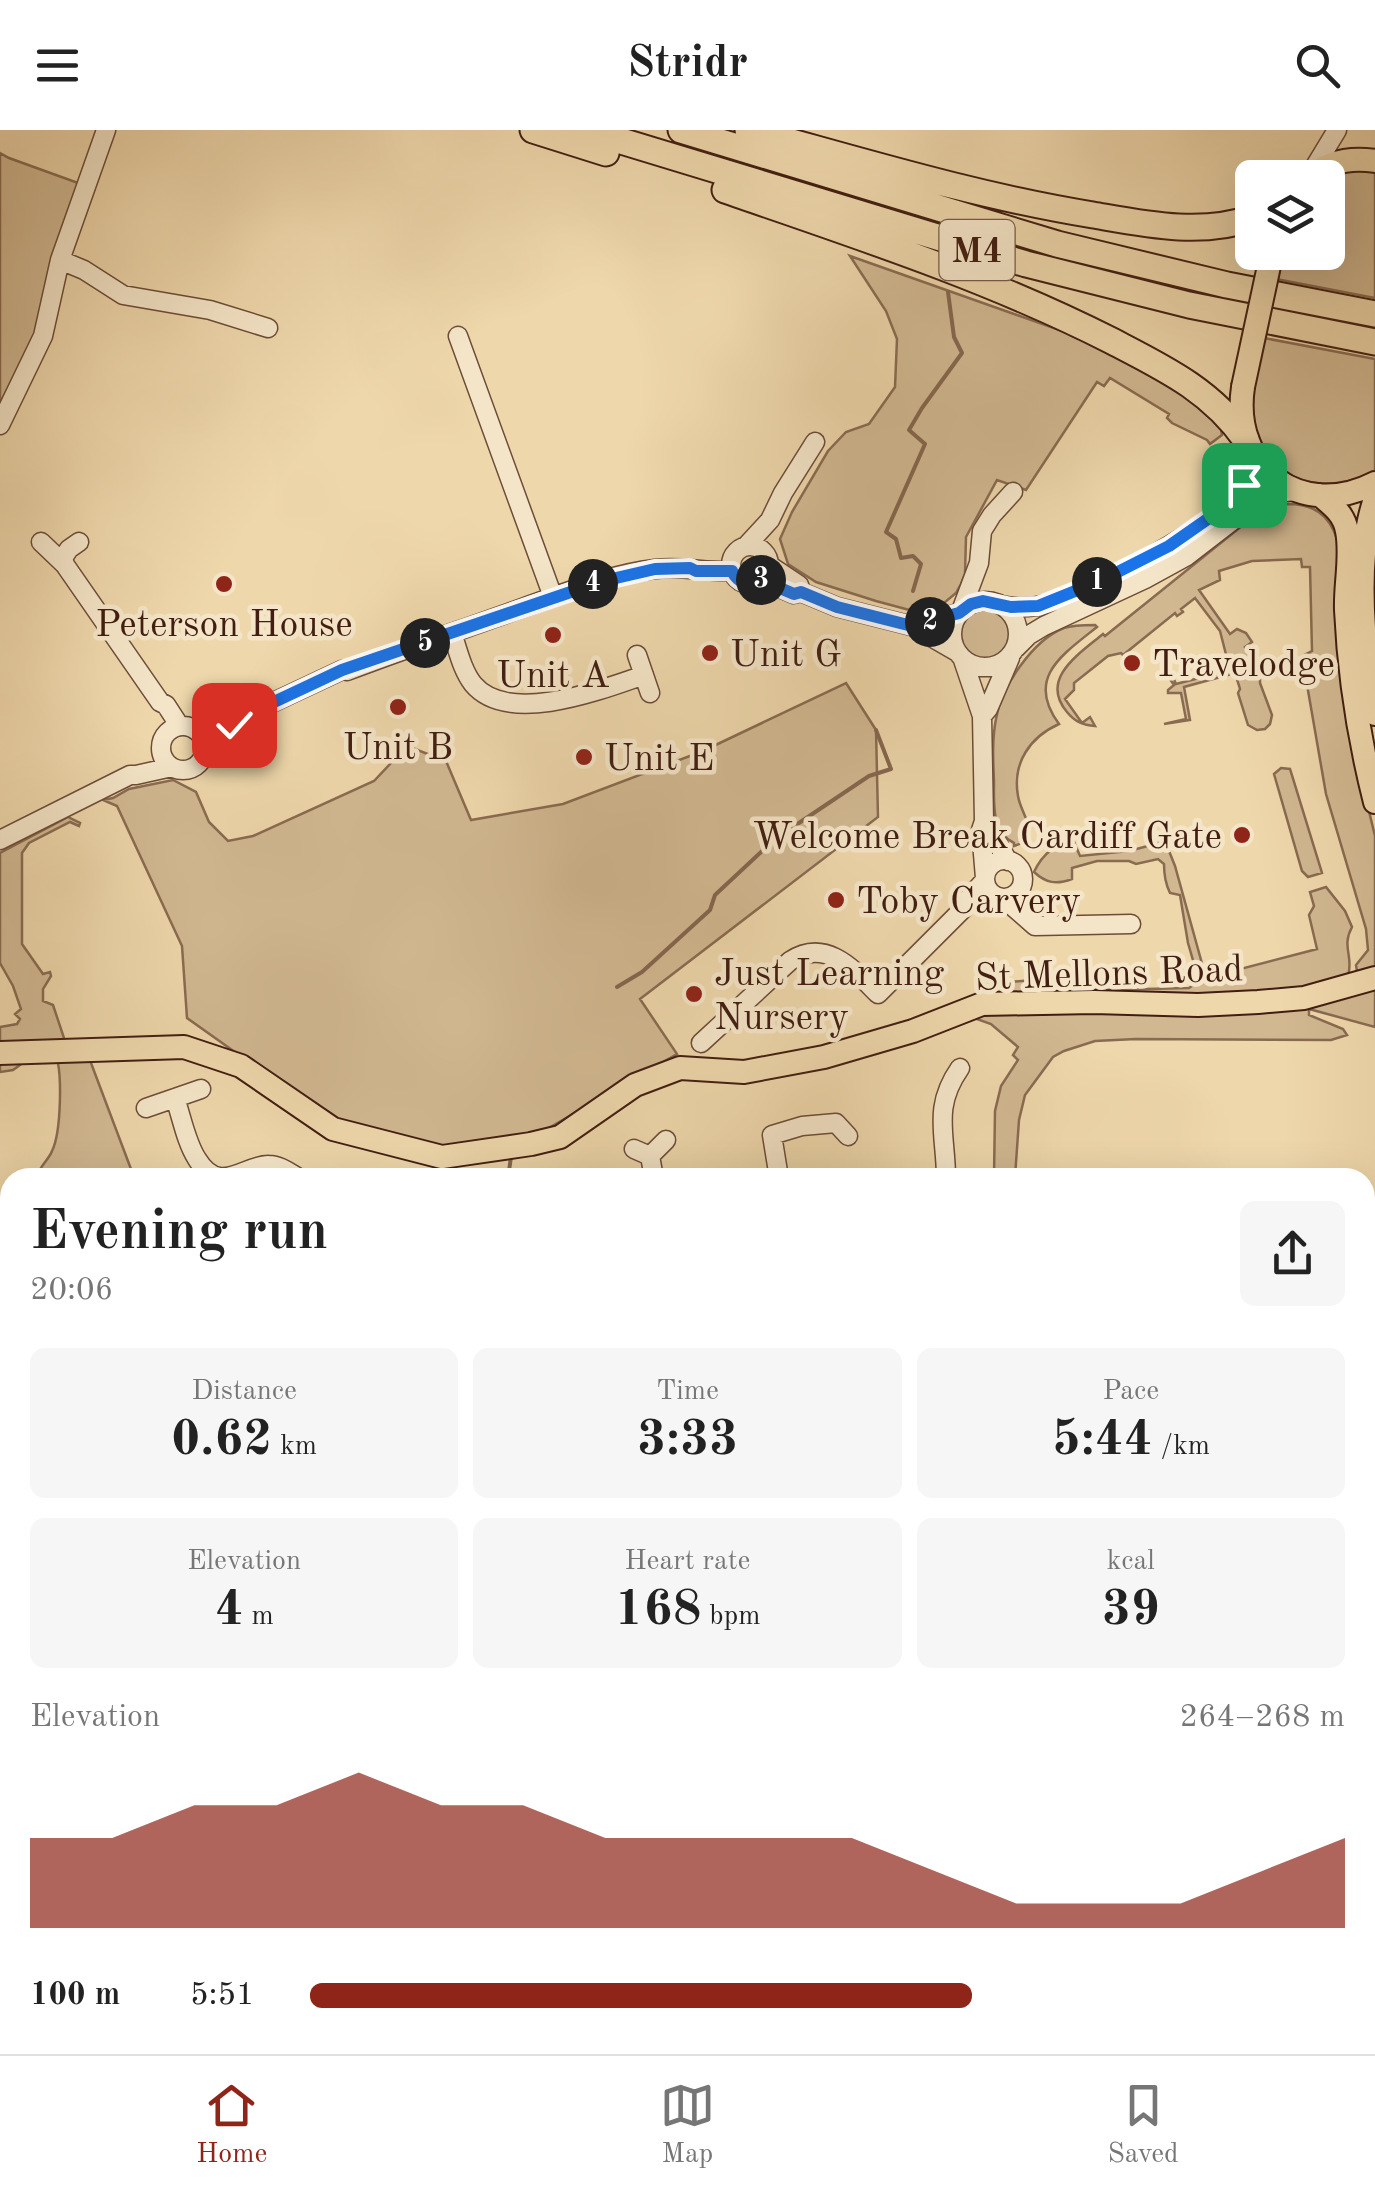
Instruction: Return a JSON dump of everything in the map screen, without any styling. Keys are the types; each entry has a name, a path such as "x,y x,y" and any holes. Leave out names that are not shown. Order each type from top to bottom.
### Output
{"highway":[{"path":"533,130 727,191 1027,300 1189,383 1220,407 1248,445"},
{"name":"M4","path":"586,130 1026,264 1189,306 1375,342"},
{"name":"M4","path":"681,130 1056,244 1227,285 1375,314"},
{"path":"748,130 960,188 1066,210 1183,227 1213,228 1235,222"}],"main road":[{"path":"1268,270 1243,387 1242,416 1248,445 1272,476 1287,486 1311,493 1349,494 1375,483"},
{"path":"1311,493 1340,514 1347,530 1350,674 1375,802"},
{"path":"1375,499 1368,526 1364,592 1375,714"},
{"name":"St Mellons Road","path":"0,1053 184,1047 241,1066 333,1129 442,1157 560,1137 634,1086 680,1068 744,1072 824,1057 913,1031 982,1004 1258,1002 1304,998 1375,978"}],"street":[{"path":"0,425 43,336 60,260 106,130"},
{"path":"1338,130 1344,146 1366,160"},
{"path":"1319,160 1338,130"},
{"path":"60,260 123,294 210,310 268,328"},
{"path":"458,336 553,598"},
{"path":"770,520 765,566 752,584 746,584 740,581 738,557 770,520 815,442"},
{"path":"912,626 983,601 1012,607 1047,604 1169,546 1212,516 1241,488 1250,469 1248,445"},
{"path":"1012,492 986,524 979,563 952,634 982,716 984,821 980,830 985,879 989,891 1030,923 1042,927 1133,926"},
{"path":"160,702 161,756 172,767 198,776 205,750 238,719 342,670 632,573 655,569 696,571 738,557 754,546 765,566 799,585 801,592 837,607 912,626 976,667 987,668 998,666 1029,635 1044,626 1188,556 1262,498 1274,493 1311,493"},
{"path":"41,542 66,566 160,702 203,736 205,750"},
{"path":"66,566 63,558 79,542"},
{"path":"979,563 984,580 999,604 1009,610 1018,628 1013,653 982,716"},
{"path":"452,634 473,684 504,702 540,702 647,684 637,655"},
{"path":"130,775 172,727 238,719"},
{"path":"0,840 130,775 172,767"},
{"path":"984,821 1008,861 1020,871 1032,906 1048,925"},
{"path":"701,1043 790,961 804,954 820,953 848,964 872,999 964,908 991,866 1008,861"},
{"path":"964,908 1016,893 1022,882"},
{"path":"945,1168 941,1117 950,1074"},
{"path":"146,1108 202,1089"},
{"path":"175,1098 196,1158 205,1168"},
{"path":"777,1168 768,1129 842,1121"},
{"path":"649,1168 642,1152 666,1140"}],"shaded area":[{"path":"0,153 81,184 46,314 0,416"},
{"path":"1375,170 1375,298 1276,279 1278,270 1345,270 1345,171"},
{"path":"850,256 1102,345 1188,391 1220,423 1222,435 1210,444 1172,423 1167,418 1169,414 1110,378 1104,386 1097,382 1026,490 997,480 966,537 961,584 938,608 913,611 816,582 788,564 780,539 828,451 846,432 869,424 895,387 897,339 886,311"},
{"path":"1264,338 1375,359 1375,471 1337,483 1318,483 1284,471 1270,459 1259,443 1251,414"},
{"path":"1275,506 1305,506 1319,512 1337,539 1367,803 1375,836 1375,971 1357,971 1356,965 1368,950 1366,929 1326,794 1302,656 1312,651 1310,567 1302,567 1301,559 1252,561 1219,571 1220,580 1199,590 1230,634 1237,629 1252,642 1245,647 1260,666 1260,683 1272,715 1265,729 1248,725 1235,673 1184,687 1190,720 1164,724 1186,719 1181,693 1168,693 1174,685 1170,679 1173,677 1176,684 1230,670 1220,631 1195,598 1181,609 1183,612 1177,616 1175,613 1123,655 1108,656 1074,683 1074,690 1065,699 1082,723 1070,715 1057,689 1066,668 1083,650 1253,517 1274,512"},
{"path":"985,607 1005,615 1013,635 1005,655 985,663 965,655 957,635 965,615"},
{"path":"1095,625 1061,658 1047,680 1049,708 1059,724 1032,744 1021,762 1018,796 1029,830 1025,842 1014,846 1001,832 994,807 993,742 999,706 1020,666 1041,643 1064,628"},
{"path":"846,683 876,730 878,817 640,999 677,1054 533,1137 444,1150 336,1124 187,1018 182,946 117,806 103,800 129,789 173,780 196,792 209,822 228,841 253,836 374,781 407,746 446,761 471,820 563,804 703,751"},
{"path":"1281,768 1290,769 1322,873 1308,877 1302,871 1274,774"},
{"path":"68,817 79,826 70,822 29,843 22,853 22,944 43,974 50,972 43,1001 53,1005 67,1047 19,1059 20,1065 13,1070 0,1072 0,1027 17,1024 20,1019 15,1014 21,1009 0,963 0,853"},
{"path":"1074,842 1080,856 1129,851 1159,843 1167,846 1206,978 1317,949 1309,915 1314,906 1310,892 1326,887 1352,927 1348,976 1295,992 1013,1001 1010,982 1044,979 1072,987 1081,976 1086,988 1102,990 1189,988 1199,981 1180,895 1170,893 1164,864 1158,859 1136,864 1097,861 1072,868 1072,879 1056,882 1034,872 1050,851"},
{"path":"1375,984 1375,1027 1309,1009 1309,1015 1343,1029 1347,1035 1331,1040 1136,1039 1095,1041 1064,1051 1053,1057 1025,1095 1016,1168 994,1168 995,1111 1001,1086 1018,1060 1013,1055 1018,1047 991,1024 974,1018 977,1009"},
{"path":"55,1053 88,1055 131,1168 41,1168 52,1151 57,1131"}],"waterway":[{"path":"913,591 921,564 913,556 901,558 896,539 886,532 925,444 909,430 962,353 954,337 948,292"},
{"path":"617,987 642,972 710,910 715,895 775,839 869,776 891,769 876,730"},
{"path":"509,1168 511,1157"}],"place":[{"name":"Peterson House","path":"224,584"},
{"name":"Unit A","path":"553,635"},
{"name":"Unit G","path":"710,653"},
{"name":"Travelodge","path":"1132,663"},
{"name":"Unit B","path":"398,707"},
{"name":"Unit E","path":"584,757"},
{"name":"Welcome Break Cardiff Gate","path":"1242,835"},
{"name":"Toby Carvery","path":"836,900"},
{"name":"Just Learning Nursery","path":"694,994"}],"route":[{"path":"234,725 238,719 342,670 603,581 655,569 732,571 746,584 761,580 794,594 801,592 837,607 912,626 959,613 983,601 1011,607 1047,604 1169,546 1212,516 1244,485"}]}
